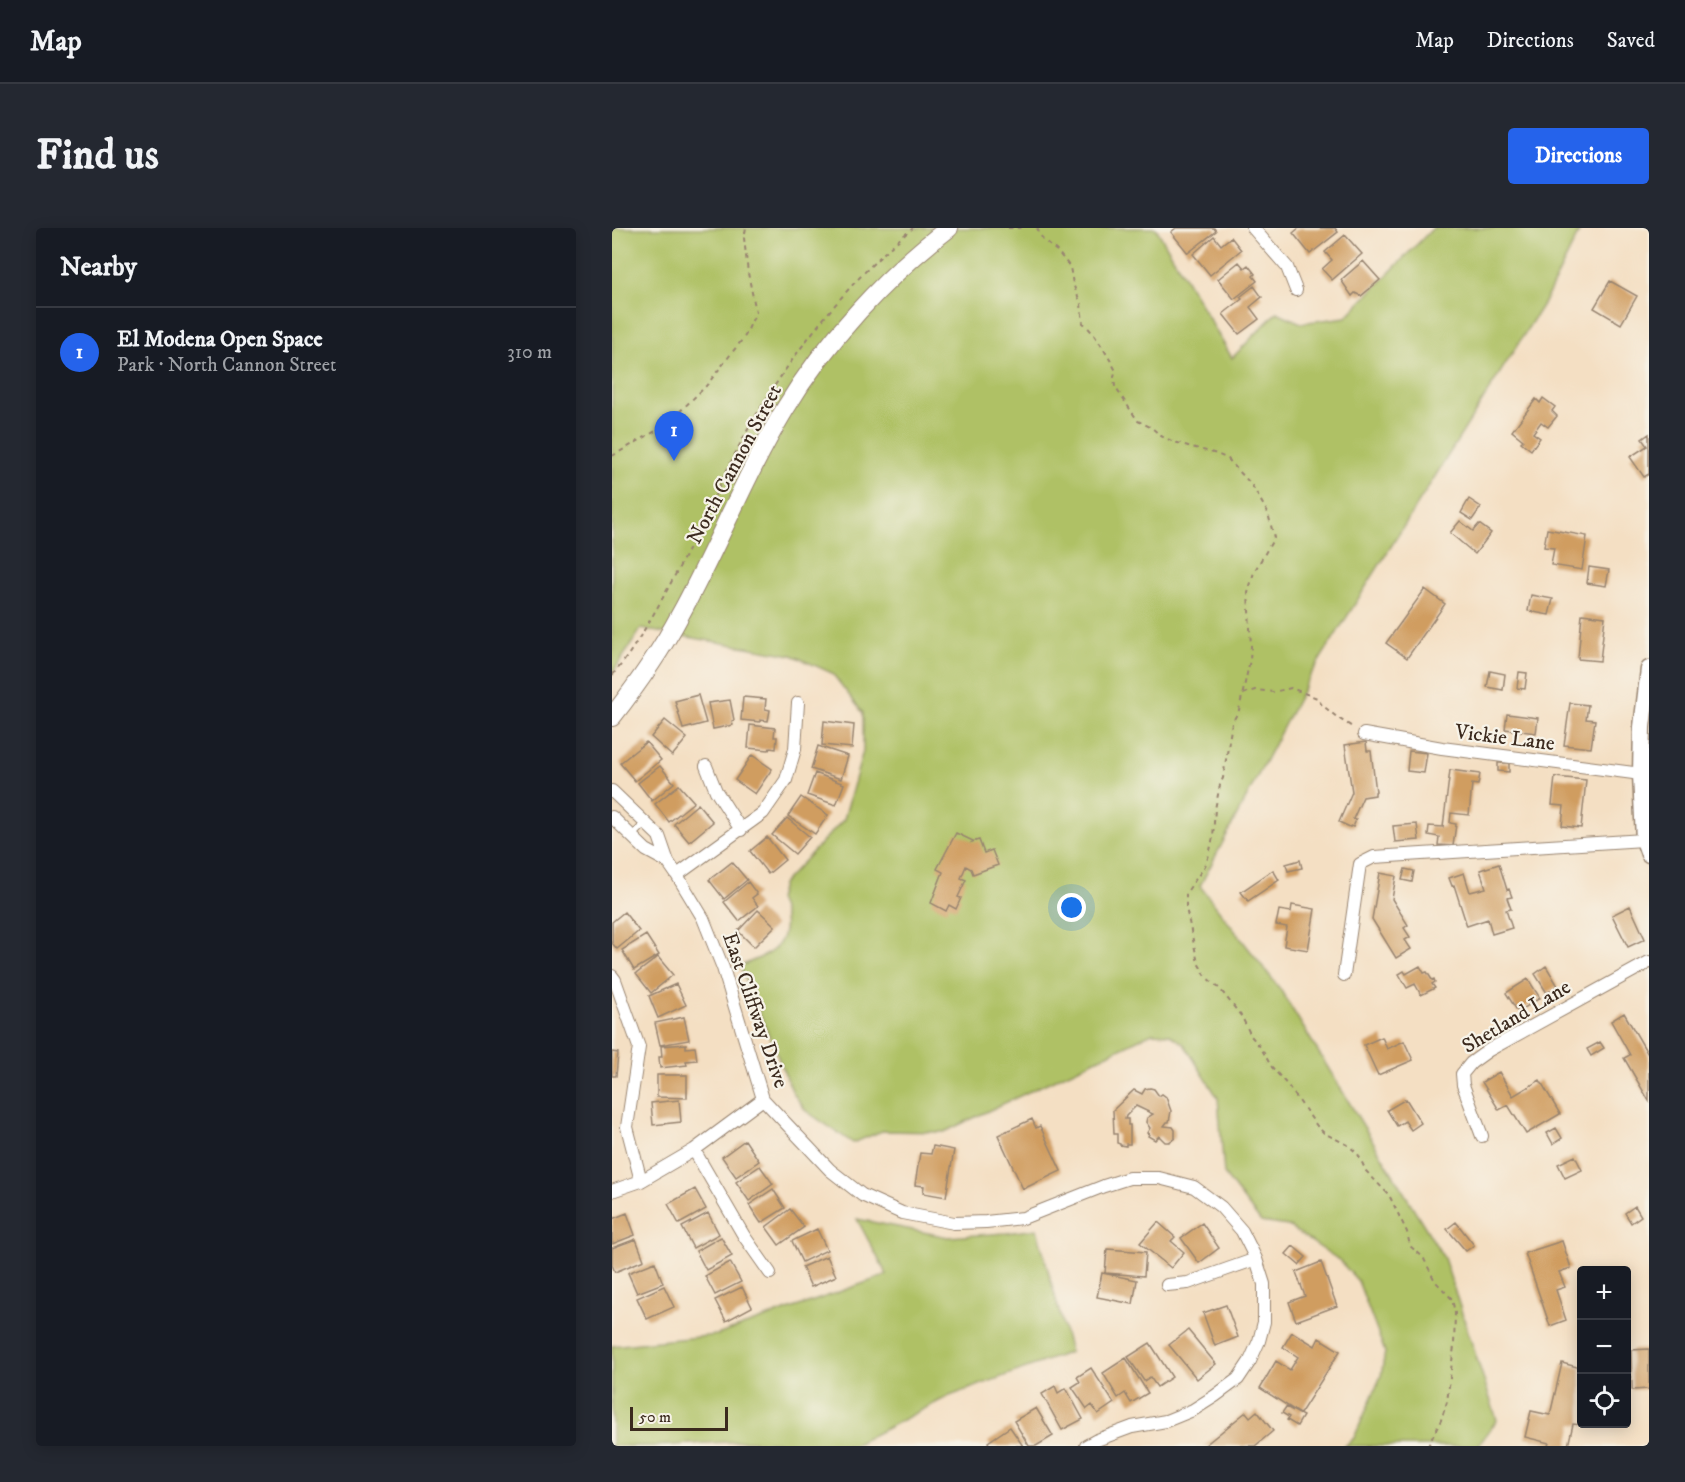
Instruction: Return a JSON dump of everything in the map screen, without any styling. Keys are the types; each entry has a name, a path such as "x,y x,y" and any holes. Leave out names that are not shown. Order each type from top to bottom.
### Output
{"main road":[{"name":"North Cannon Street","path":"612,717 662,647 680,617 761,451 800,385 871,299 901,268 950,228"}],"street":[{"path":"1253,228 1287,267 1296,290"},
{"path":"1344,975 1360,864 1374,857 1646,847 1641,774 1642,727 1649,669"},
{"path":"677,875 764,813 786,780 795,749 798,703"},
{"name":"Vickie Lane","path":"1364,734 1442,748 1641,774"},
{"path":"706,766 716,791 741,830"},
{"name":"East Cliffway Drive","path":"612,791 659,836 668,862 703,918 723,968 763,1098 830,1170 862,1195 902,1214 954,1223 1023,1218 1129,1178 1160,1178 1194,1187 1221,1207 1242,1232 1256,1259 1264,1284 1264,1322 1251,1361 1238,1379 1193,1410 1166,1421 1132,1427 1086,1446"},
{"name":"East Cliffway Drive","path":"612,817 646,850 668,862"},
{"name":"Shetland Lane","path":"1482,1136 1463,1085 1462,1074 1471,1063 1490,1050 1649,962"},
{"path":"612,976 639,1047 627,1127 641,1181"},
{"path":"612,1191 641,1181 694,1150 763,1098"},
{"path":"694,1150 744,1236 770,1273"},
{"path":"1167,1285 1188,1283 1256,1259"}],"lane":[{"path":"632,836 645,823"}],"path":[{"path":"612,456 666,425 706,386 745,336 756,312 748,273 744,238 746,228"},
{"path":"1008,228 1026,228"},
{"path":"1037,228 1043,240 1057,251 1070,267 1073,284 1081,304 1083,323 1090,327 1116,370 1115,387 1138,422 1174,442 1228,459 1251,484 1268,513 1274,538 1254,572 1248,593 1251,646 1243,694 1239,710 1232,723 1223,778 1215,809 1209,855 1205,866 1186,893 1186,908 1198,963 1207,978 1220,989 1242,1017 1251,1036 1271,1066 1317,1126 1324,1133 1348,1145 1358,1154 1366,1171 1389,1195 1407,1232 1410,1246 1423,1257 1435,1281 1452,1299 1455,1312 1454,1346 1447,1402 1428,1446"},
{"path":"1243,694 1255,690 1273,692 1292,688 1317,698 1338,718 1364,734"}],"green space":[{"path":"612,228 1156,228 1232,358 1277,312 1301,323 1346,317 1433,228 1581,228 1545,301 1311,674 1200,886 1280,989 1444,1258 1497,1420 1478,1446 1345,1446 1354,1438 1381,1376 1385,1352 1358,1281 1339,1260 1288,1226 1261,1222 1224,1174 1218,1098 1184,1044 1169,1034 1152,1033 944,1132 882,1131 853,1143 806,1111 793,1093 740,966 767,954 779,943 784,930 783,915 778,900 782,884 844,819 863,751 863,713 832,673 792,655 641,629 612,674"},
{"path":"857,1219 948,1237 1037,1229 1070,1352 947,1397 852,1446 746,1441 612,1446 612,1346 717,1335 887,1275"}],"building":[{"path":"1176,228 1214,228 1216,231 1188,253 1171,232"},
{"path":"1299,228 1335,228 1338,232 1310,254 1293,233"},
{"path":"1345,235 1362,254 1332,280 1322,269 1332,260 1325,252"},
{"path":"1214,236 1221,245 1231,237 1241,250 1210,275 1193,254"},
{"path":"1363,261 1380,280 1361,296 1355,293 1352,296 1341,280"},
{"path":"1239,262 1244,268 1248,265 1257,281 1234,299 1218,279"},
{"path":"1610,281 1637,296 1621,324 1594,308"},
{"path":"1254,286 1262,297 1250,307 1259,319 1239,334 1223,314"},
{"path":"1543,398 1555,407 1552,411 1557,416 1548,427 1541,422 1533,433 1540,438 1531,450 1512,431 1536,399 1540,403"},
{"path":"1649,434 1649,474 1644,477 1630,457 1647,446 1642,439"},
{"path":"1469,499 1481,507 1472,520 1461,513"},
{"path":"1460,521 1473,531 1479,524 1491,533 1475,554 1450,533"},
{"path":"1547,529 1587,536 1582,570 1551,565 1554,548 1544,547"},
{"path":"1589,567 1609,570 1606,586 1587,583"},
{"path":"1425,589 1445,604 1407,658 1386,643"},
{"path":"1531,595 1553,599 1549,615 1528,611"},
{"path":"1582,614 1605,617 1600,661 1578,659"},
{"path":"1490,671 1505,674 1503,690 1487,687"},
{"path":"1519,672 1527,673 1525,689 1517,688"},
{"path":"698,695 706,723 683,729 675,701"},
{"path":"743,697 766,699 765,709 770,710 768,721 741,720"},
{"path":"730,700 733,725 713,729 708,703"},
{"path":"1570,703 1588,705 1586,719 1595,720 1591,748 1564,745"},
{"path":"1507,714 1538,718 1536,733 1505,729"},
{"path":"665,720 687,738 672,756 651,737"},
{"path":"824,721 854,725 852,748 822,745"},
{"path":"750,725 775,728 776,749 748,748"},
{"path":"646,742 661,760 635,781 620,763"},
{"path":"1366,742 1367,751 1371,751 1376,792 1375,795 1363,797 1353,819 1356,820 1353,827 1350,827 1339,822 1352,792 1345,745"},
{"path":"818,746 848,756 841,779 811,769"},
{"path":"1409,751 1427,753 1424,773 1407,771"},
{"path":"752,755 772,769 755,794 735,780"},
{"path":"1498,763 1509,763 1509,772 1498,771"},
{"path":"660,766 674,783 652,801 638,783"},
{"path":"1450,770 1480,774 1478,785 1472,784 1469,815 1451,813 1450,823 1456,824 1453,846 1438,845 1439,837 1428,835 1429,826 1443,827"},
{"path":"815,773 844,784 836,805 807,795"},
{"path":"1555,777 1586,780 1581,828 1562,826 1564,806 1552,805"},
{"path":"679,785 694,802 669,822 655,804"},
{"path":"801,797 828,815 815,834 788,816"},
{"path":"698,804 713,822 689,842 674,824"},
{"path":"787,818 810,837 795,854 772,835"},
{"path":"1417,824 1419,840 1395,842 1393,826"},
{"path":"956,833 972,842 979,840 984,853 992,850 998,865 973,874 966,866 961,878 966,880 958,897 961,898 956,909 949,905 946,911 931,903 943,872 937,869"},
{"path":"767,837 785,860 768,874 750,851"},
{"path":"1300,860 1302,868 1288,871 1286,864"},
{"path":"732,862 747,880 724,899 709,880"},
{"path":"1499,864 1507,890 1509,889 1512,897 1507,898 1511,909 1506,910 1512,928 1492,934 1488,919 1467,926 1454,885 1452,886 1449,878 1464,873 1470,892 1486,888 1480,870"},
{"path":"1405,869 1414,871 1412,882 1402,880"},
{"path":"1273,870 1279,880 1248,901 1241,892"},
{"path":"1380,873 1396,876 1392,899 1408,925 1404,928 1410,937 1405,940 1411,949 1396,958 1372,919"},
{"path":"748,882 757,894 752,898 758,906 739,921 724,902"},
{"path":"1292,905 1315,909 1308,950 1284,946 1287,927 1276,925 1279,910 1291,912"},
{"path":"1630,906 1645,939 1628,947 1612,915"},
{"path":"758,910 775,926 754,947 738,931"},
{"path":"624,912 639,931 617,949 612,943 612,922"},
{"path":"646,935 659,955 634,970 622,950"},
{"path":"658,957 673,975 651,993 636,974"},
{"path":"1420,966 1424,973 1427,972 1435,982 1432,984 1435,988 1421,995 1415,984 1407,988 1399,974 1404,971 1406,974"},
{"path":"1546,966 1558,986 1547,993 1535,974"},
{"path":"1528,979 1540,998 1518,1012 1506,993"},
{"path":"676,984 686,1005 658,1018 649,996"},
{"path":"1624,1013 1649,1056 1649,1101 1624,1058 1630,1055 1611,1021"},
{"path":"684,1017 689,1040 660,1045 655,1023"},
{"path":"1382,1037 1387,1049 1404,1041 1413,1060 1378,1075 1364,1045"},
{"path":"1600,1042 1604,1048 1591,1056 1587,1049"},
{"path":"686,1044 686,1048 695,1047 697,1060 686,1061 687,1065 660,1068 661,1046"},
{"path":"612,1052 618,1053 616,1076 612,1076"},
{"path":"1499,1072 1513,1096 1540,1080 1560,1114 1526,1134 1508,1105 1499,1110 1482,1082"},
{"path":"657,1075 687,1075 687,1098 657,1097"},
{"path":"1145,1089 1154,1089 1159,1096 1162,1094 1166,1097 1171,1111 1169,1122 1164,1126 1173,1127 1175,1138 1165,1142 1159,1136 1155,1140 1148,1136 1150,1128 1146,1122 1147,1118 1153,1114 1136,1106 1125,1119 1128,1119 1128,1125 1130,1125 1130,1144 1120,1145 1117,1143 1117,1134 1114,1134 1113,1110 1134,1090 1142,1094"},
{"path":"1406,1099 1421,1123 1411,1130 1405,1121 1397,1126 1387,1110"},
{"path":"679,1100 681,1122 653,1125 651,1103"},
{"path":"1032,1119 1036,1128 1040,1126 1061,1171 1023,1189 998,1135"},
{"path":"1556,1128 1562,1138 1553,1144 1547,1133"},
{"path":"745,1140 759,1161 736,1177 722,1157"},
{"path":"933,1146 954,1150 946,1197 923,1193 924,1186 915,1185 920,1153 931,1154"},
{"path":"1575,1156 1582,1170 1565,1178 1558,1164"},
{"path":"760,1166 773,1184 749,1201 736,1182"},
{"path":"695,1189 706,1209 679,1224 668,1204"},
{"path":"773,1189 785,1208 761,1223 749,1205"},
{"path":"1635,1206 1641,1216 1631,1223 1625,1213"},
{"path":"790,1209 804,1227 779,1245 766,1227"},
{"path":"627,1213 635,1235 612,1244 612,1219"},
{"path":"708,1213 719,1234 693,1248 682,1227"},
{"path":"1158,1222 1175,1237 1171,1241 1184,1252 1171,1268 1140,1243"},
{"path":"1456,1222 1474,1245 1466,1251 1447,1229"},
{"path":"1202,1223 1219,1248 1199,1263 1181,1238"},
{"path":"817,1229 827,1250 802,1262 792,1241"},
{"path":"721,1237 732,1256 706,1270 696,1251"},
{"path":"636,1239 644,1260 615,1272 612,1265 612,1248"},
{"path":"1562,1241 1571,1268 1559,1272 1565,1287 1556,1290 1566,1320 1550,1326 1525,1253"},
{"path":"1293,1246 1306,1257 1299,1265 1286,1254"},
{"path":"1107,1249 1146,1252 1144,1276 1105,1273"},
{"path":"827,1256 836,1276 811,1287 802,1267"},
{"path":"655,1262 663,1283 637,1293 628,1273"},
{"path":"730,1262 741,1282 715,1295 705,1276"},
{"path":"1321,1262 1337,1306 1296,1321 1289,1302 1305,1296 1296,1272"},
{"path":"1102,1273 1137,1280 1133,1304 1097,1297"},
{"path":"664,1286 674,1307 647,1319 637,1298"},
{"path":"742,1287 752,1307 726,1321 715,1300"},
{"path":"1226,1305 1238,1337 1215,1346 1203,1313"},
{"path":"1188,1330 1216,1364 1197,1379 1169,1345"},
{"path":"1292,1332 1315,1346 1319,1338 1340,1351 1300,1414 1260,1388 1276,1361 1290,1370 1298,1357 1283,1347"},
{"path":"1150,1343 1172,1377 1157,1387 1150,1377 1144,1381 1128,1357"},
{"path":"1649,1349 1649,1389 1632,1390 1631,1350"},
{"path":"1126,1358 1148,1393 1131,1403 1125,1393 1118,1398 1103,1373"},
{"path":"1562,1363 1577,1367 1577,1424 1573,1424 1568,1446 1548,1446 1549,1443 1525,1437 1531,1411 1550,1415"},
{"path":"1091,1368 1114,1403 1098,1414 1092,1405 1087,1409 1072,1387 1080,1382 1077,1377"},
{"path":"1055,1386 1058,1393 1066,1388 1083,1419 1062,1430 1042,1394"},
{"path":"1286,1407 1303,1416 1297,1426 1287,1420 1289,1417 1282,1413"},
{"path":"1036,1408 1053,1436 1036,1446 1029,1446 1014,1421"},
{"path":"1257,1411 1273,1431 1255,1446 1204,1446 1246,1412 1250,1417"},
{"path":"1010,1427 1023,1446 990,1446 988,1442"}],"place":[{"name":"El Modena Open Space","path":"674,461"}]}
